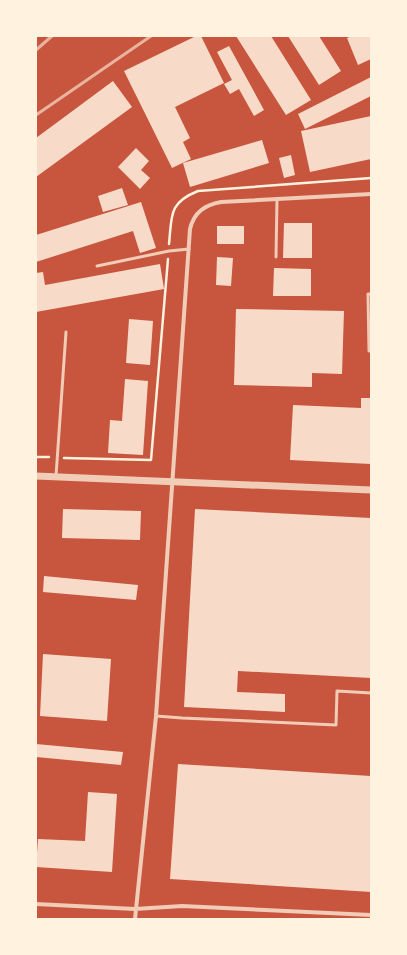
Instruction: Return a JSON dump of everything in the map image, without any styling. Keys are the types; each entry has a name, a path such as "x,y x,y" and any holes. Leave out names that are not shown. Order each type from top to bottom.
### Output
{"street":[{"path":"135,919 156,716 192,220 209,204 221,202 371,194"},
{"path":"36,476 371,490"},
{"path":"36,904 135,909 182,906 371,916"}],"lane":[{"path":"276,257 277,199"},
{"path":"97,266 169,251 189,249"},
{"path":"371,294 368,294 368,351 371,351"},
{"path":"56,476 66,332"},
{"path":"156,716 336,726 337,691 371,693"}],"building":[{"path":"196,36 201,36 224,83 175,107 190,138 183,142 191,159 172,168 124,71"},
{"path":"236,36 271,36 311,100 286,115"},
{"path":"288,36 319,36 341,71 319,85"},
{"path":"352,36 371,36 371,59 358,65 347,38"},
{"path":"229,46 264,110 254,116 239,89 230,94 224,84 232,80 217,52"},
{"path":"371,77 371,96 305,129 298,114"},
{"path":"113,81 132,107 36,177 36,138"},
{"path":"371,116 371,159 310,172 301,131"},
{"path":"262,140 269,163 190,187 183,163"},
{"path":"136,148 149,161 141,170 150,178 140,189 118,167"},
{"path":"291,155 295,175 284,178 279,158"},
{"path":"122,188 128,205 103,212 98,196"},
{"path":"141,202 156,248 140,253 133,231 36,262 36,235"},
{"path":"284,223 312,223 312,258 283,258"},
{"path":"217,226 244,226 244,244 217,244"},
{"path":"217,257 233,258 231,286 216,285"},
{"path":"160,264 164,289 36,312 36,273 43,272 45,285"},
{"path":"274,268 311,269 311,296 273,296"},
{"path":"236,309 344,311 342,374 312,373 312,387 234,385"},
{"path":"129,319 153,321 150,365 126,363"},
{"path":"125,379 148,381 143,455 108,453 110,420 122,421"},
{"path":"361,398 371,398 371,464 290,460 293,405 361,408"},
{"path":"63,509 141,511 140,540 62,538"},
{"path":"195,509 371,518 371,678 238,671 237,692 285,694 285,712 184,707"},
{"path":"44,576 138,585 136,600 43,592"},
{"path":"43,654 111,659 107,721 40,716"},
{"path":"36,744 123,752 121,765 36,757"},
{"path":"178,764 371,776 371,892 170,879"},
{"path":"88,792 117,794 112,872 36,867 38,839 85,841"}],"railway":[{"path":"36,50 52,36"},
{"path":"36,115 151,36"}]}
